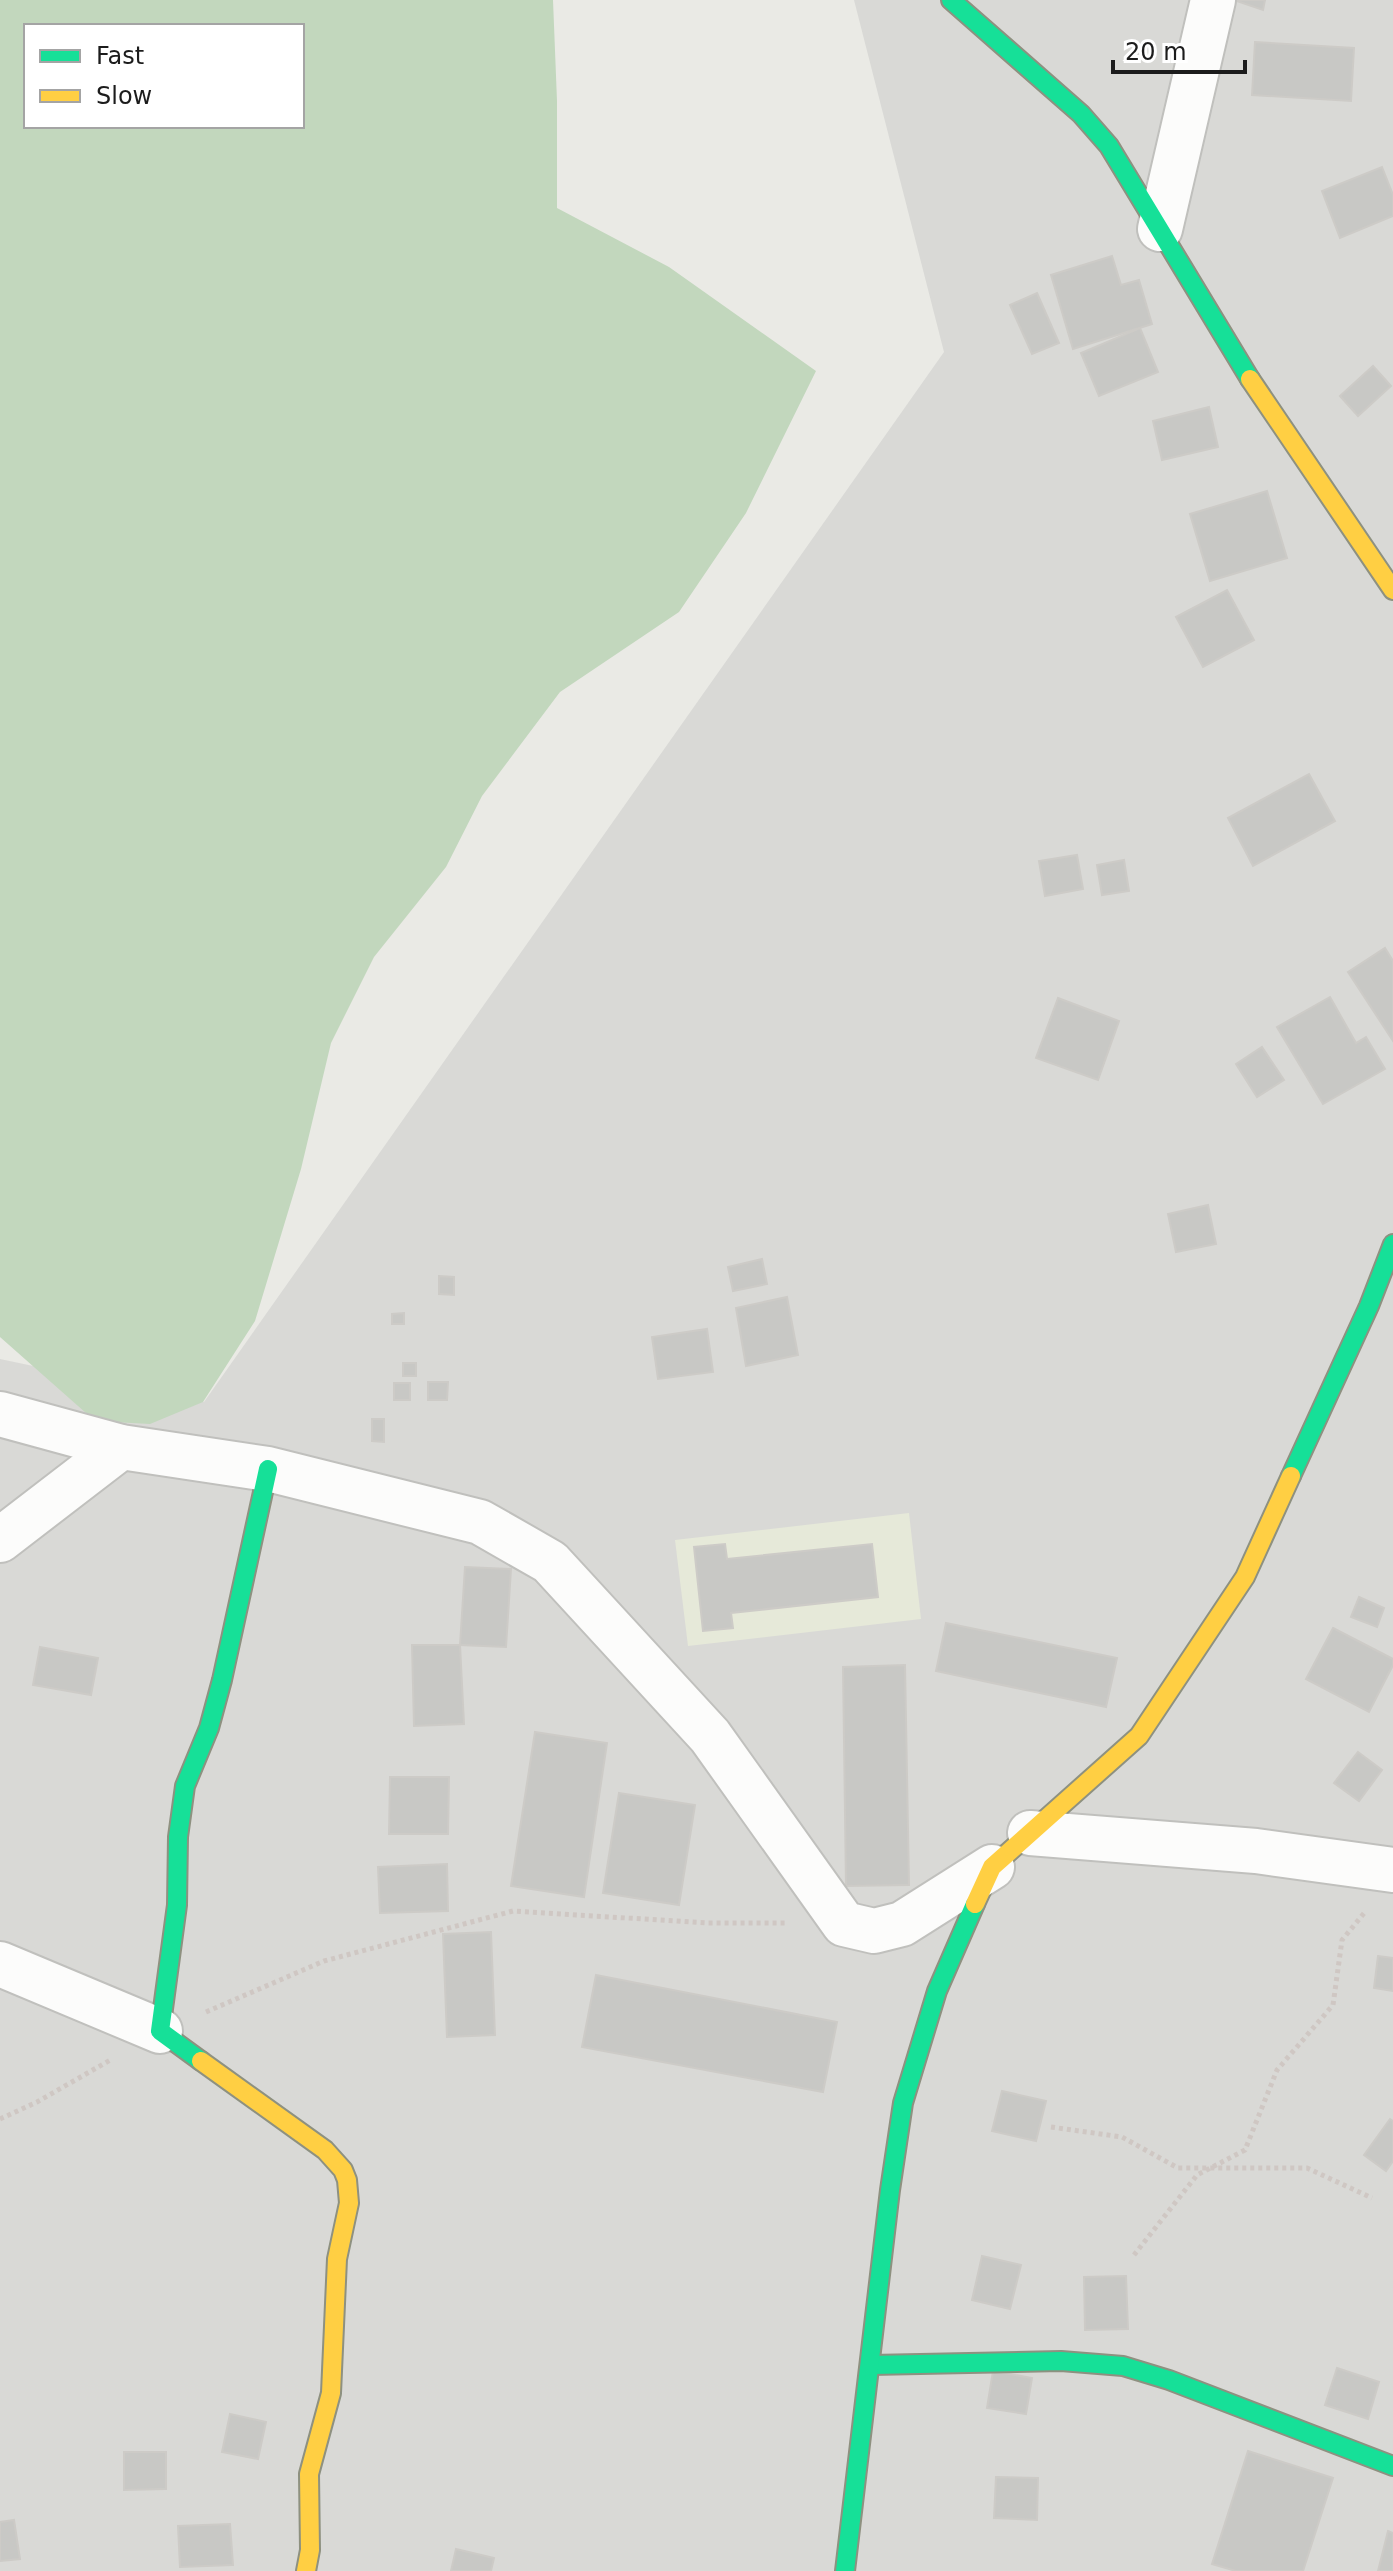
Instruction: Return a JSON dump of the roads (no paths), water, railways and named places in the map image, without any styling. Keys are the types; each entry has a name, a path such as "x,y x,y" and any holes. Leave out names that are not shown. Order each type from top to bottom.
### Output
{"street":[{"path":"951,0 1081,114 1109,146 1268,409 1393,590"},
{"path":"1160,229 1213,0"},
{"path":"0,1414 121,1447 268,1469 480,1522 550,1562 710,1736 844,1924 874,1931 902,1924 992,1867 1139,1736 1245,1577 1369,1306 1393,1244"},
{"path":"0,1540 121,1447"},
{"path":"160,2031 174,1934 178,1837 185,1786 209,1728 222,1680 268,1469"},
{"path":"1030,1833 1256,1851 1393,1870"},
{"path":"845,2571 903,2103 937,1991 992,1867"},
{"path":"0,1964 160,2031 184,2051 219,2071 280,2114 335,2157 346,2174 349,2196 337,2257 334,2375 328,2414 311,2457 307,2490 312,2537 306,2571"},
{"path":"871,2365 1061,2361 1123,2366 1169,2380 1393,2466"}]}
